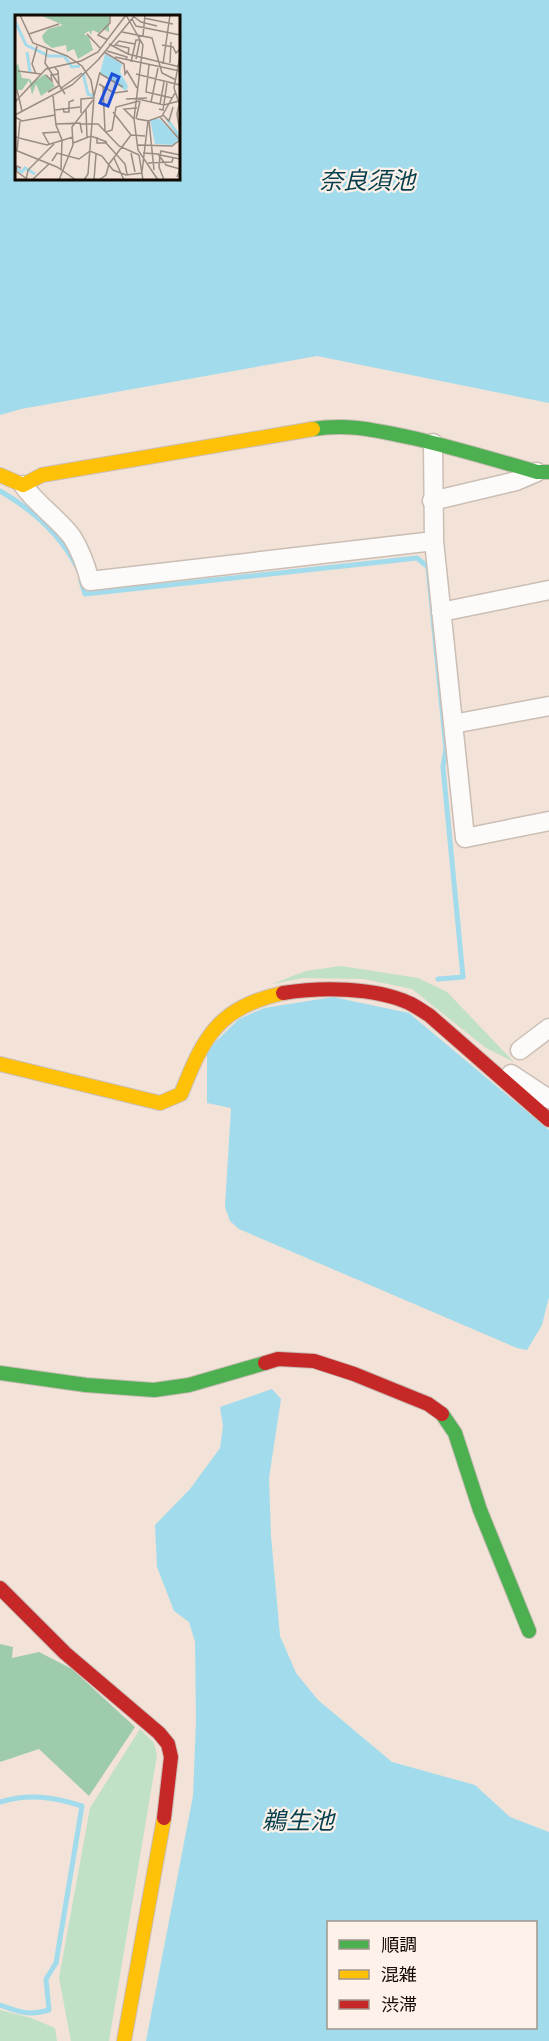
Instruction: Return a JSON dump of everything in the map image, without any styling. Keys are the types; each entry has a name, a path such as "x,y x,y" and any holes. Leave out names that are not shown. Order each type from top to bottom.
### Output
{"street":[{"path":"23,485 42,475 326,427 362,427 543,472"},
{"path":"433,443 434,541 465,838 549,821"},
{"path":"432,501 516,481 543,472"},
{"path":"0,475 23,485 31,497 71,537 85,562 90,581 434,541"},
{"path":"441,612 549,590"},
{"path":"453,724 549,706"},
{"path":"0,1064 160,1103 181,1094 206,1038 232,1013 249,1003 270,996 311,988 341,989 387,995 408,1001 429,1015 549,1120"},
{"path":"520,1050 549,1028"},
{"path":"490,1068 504,1070 549,1099"},
{"path":"0,1372 86,1385 154,1390 189,1385 278,1359 314,1361 354,1374 428,1404 444,1416 455,1433 480,1510 529,1631"},
{"path":"0,1588 65,1653 159,1733 168,1744 171,1757 165,1811 123,2041"}],"green space":[{"path":"341,966 418,978 447,992 514,1062 486,1048 412,989 364,979 303,978 272,984 306,971"},
{"path":"0,1644 13,1647 12,1658 39,1652 72,1669 135,1727 89,1796 39,1749 0,1762"},
{"path":"140,1729 154,1743 157,1755 109,2041 71,2041 59,1978 90,1808"},
{"path":"0,2010 31,2018 55,2028 57,2041 0,2041"}],"water":[{"name":"奈良須池","path":"0,0 549,0 549,403 317,356 21,409 0,415"},
{"path":"333,997 409,1013 549,1130 549,1297 542,1325 527,1350 517,1348 239,1229 230,1221 225,1207 231,1108 207,1103 207,1050 239,1019 264,1008"},
{"name":"鵜生池","path":"272,1389 281,1399 269,1478 271,1536 280,1636 296,1673 318,1700 392,1762 475,1785 510,1817 549,1832 549,2041 146,2041 193,1796 196,1721 195,1642 189,1622 174,1611 157,1567 155,1525 190,1489 220,1448 223,1426 220,1407"}],"waterway":[{"path":"0,491 24,506 45,524 55,534 78,569"},
{"path":"81,581 85,594 417,558 428,567 446,749 443,767 463,977 438,979"},
{"path":"0,1802 41,1797 82,1806 56,1963 46,1979 49,2010 35,2013 24,2012 0,2005"}],"traffic: fast":[{"path":"313,429 351,427 375,430 444,446 537,472 549,472"},
{"path":"0,1373 86,1385 154,1390 189,1385 265,1363"},
{"path":"442,1414 455,1433 480,1510 529,1631"}],"traffic: slow":[{"path":"0,475 23,485 42,475 313,429"},
{"path":"0,1064 160,1103 181,1094 206,1041 228,1016 261,999 283,993"},
{"path":"124,2041 164,1818"}],"traffic: jam":[{"path":"283,993 330,989 364,991 412,1004 429,1015 549,1120"},
{"path":"265,1363 278,1359 314,1361 354,1374 428,1404 442,1414"},
{"path":"0,1588 65,1653 159,1733 168,1744 171,1757 164,1818"}]}
